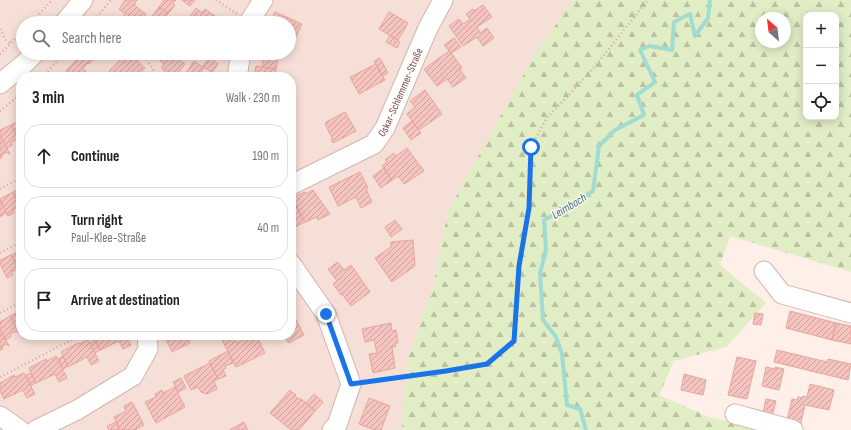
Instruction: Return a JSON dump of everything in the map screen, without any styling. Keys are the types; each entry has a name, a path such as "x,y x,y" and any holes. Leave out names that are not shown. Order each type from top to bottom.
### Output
{"street":[{"path":"70,16 83,0"},
{"path":"252,16 263,0"},
{"name":"Oskar-Schlemmer-Straße","path":"296,183 374,144 385,128 428,28 443,0"},
{"path":"0,84 28,60"},
{"path":"238,72 241,60"},
{"path":"296,271 326,314 351,384 337,426 332,430"},
{"path":"764,271 782,294 851,313"},
{"path":"36,430 77,410 133,376 148,349 147,340"},
{"path":"735,414 793,430"},
{"path":"0,416 20,430"}],"path":[{"path":"37,16 52,0"},
{"path":"97,16 110,0"},
{"path":"216,0 240,16"},
{"path":"351,384 487,364 514,341 519,266 529,208 531,147 546,119 591,71 648,0"},
{"path":"0,29 6,40 11,44"},
{"path":"0,54 16,39"},
{"path":"49,72 59,60"},
{"path":"147,60 155,72"},
{"path":"0,111 16,98"},
{"path":"0,189 16,181"},
{"path":"0,252 16,244"},
{"path":"0,313 16,305"},
{"path":"0,377 71,340"}],"shaded area":[{"path":"0,0 574,0 537,51 448,211 433,287 407,362 402,430 0,430"}],"green space":[{"path":"574,0 851,0 851,272 730,236 720,265 766,303 726,347 674,361 659,395 709,417 765,430 402,430 407,362 433,287 448,211 537,50"}],"building":[{"path":"125,0 137,0 134,5 146,14 144,16 124,16 125,14 119,9"},
{"path":"164,0 176,0 173,3 175,5 168,14 159,7"},
{"path":"182,0 195,0 190,6"},
{"path":"483,5 492,17 477,27 480,33 487,28 494,38 483,46 477,37 463,46 449,26 459,19 463,24 470,19 466,14"},
{"path":"159,7 168,14 166,16 152,16"},
{"path":"196,8 202,13 205,9 215,16 190,16"},
{"path":"275,12 284,16 273,16"},
{"path":"389,12 408,23 398,40 379,29"},
{"path":"296,21 302,24 296,37"},
{"path":"390,35 400,42 397,48 386,42"},
{"path":"454,38 461,47 451,53 444,45"},
{"path":"449,51 462,68 460,70 466,78 453,87 447,79 437,86 424,69"},
{"path":"380,58 388,73 382,76 374,61"},
{"path":"76,60 93,60 83,68 86,72 66,71"},
{"path":"120,60 137,60 145,68 141,72 109,71"},
{"path":"159,60 180,60 185,64 179,72 166,72 161,68 164,64"},
{"path":"207,60 215,60 214,61 218,64 213,72 203,66"},
{"path":"263,60 278,60 276,69 262,67"},
{"path":"194,61 204,68 201,72 186,72"},
{"path":"376,64 385,80 359,94 350,77"},
{"path":"256,66 276,69 276,72 255,72"},
{"path":"425,90 442,114 419,130 407,114 415,107 410,101"},
{"path":"345,112 356,131 333,143 325,124 326,122"},
{"path":"412,121 421,133 411,140 403,128"},
{"path":"16,122 16,134 11,125"},
{"path":"11,125 16,134 16,140 11,142 12,145 7,148 0,135 0,130"},
{"path":"1,137 10,154 8,152 1,155 2,157 0,159 0,138"},
{"path":"407,148 424,171 404,184 398,176 392,180 382,166 387,162 385,160 394,153 396,156"},
{"path":"384,168 392,180 381,188 373,176"},
{"path":"360,172 368,188 366,189 372,202 361,208 356,197 338,206 329,187"},
{"path":"16,190 16,198 13,192"},
{"path":"313,190 330,214 318,220 317,217 305,222 296,205 296,196 305,192 305,194"},
{"path":"13,192 16,198 16,208 13,210 14,213 8,216 0,199"},
{"path":"0,199 8,216 6,213 0,217"},
{"path":"296,204 305,222 296,226"},
{"path":"395,220 402,229 391,237 385,227"},
{"path":"413,240 415,266 392,282 375,258 391,247 391,242"},
{"path":"16,252 16,264 11,255"},
{"path":"11,255 16,264 16,270 11,272 13,275 7,278 0,264 0,260"},
{"path":"338,262 344,270 351,265 370,292 351,306 333,284 337,281 328,269"},
{"path":"790,311 836,323 832,340 786,328"},
{"path":"16,313 16,327 10,316"},
{"path":"755,313 763,314 761,325 753,324"},
{"path":"10,316 16,327 16,331 10,334 11,337 5,340 0,329 0,322"},
{"path":"296,320 304,335 296,339"},
{"path":"391,323 392,331 396,330 398,343 395,343 396,346 392,347 395,368 373,373 369,354 377,353 374,340 365,342 362,329"},
{"path":"836,323 851,326 851,344 832,340"},
{"path":"0,329 9,346 7,344 2,346 3,349 0,350"},
{"path":"88,340 99,361 91,365 87,357 68,367 61,352 78,343 79,344"},
{"path":"95,340 128,340 131,345 123,349 119,341 100,350"},
{"path":"95,340 100,350 95,353 90,343"},
{"path":"166,340 188,340 190,343 172,352"},
{"path":"222,340 236,340 237,343 243,340 258,340 265,353 236,367"},
{"path":"286,340 295,340 289,343"},
{"path":"777,350 827,362 828,359 851,364 848,380 774,362"},
{"path":"228,351 233,363 225,366 226,368 223,370 226,376 218,379 209,361"},
{"path":"56,356 67,378 59,382 55,374 36,383 29,368 46,359 47,361"},
{"path":"63,356 68,366 63,369 58,359"},
{"path":"737,357 756,361 747,399 728,395"},
{"path":"210,363 218,379 214,381 217,389 207,394 201,392 198,387 191,390 184,376"},
{"path":"766,367 784,369 779,390 762,386"},
{"path":"24,373 35,394 27,398 23,390 4,399 0,391 0,383 14,375 15,377"},
{"path":"31,373 36,383 31,385 26,375"},
{"path":"684,374 706,380 703,395 681,390"},
{"path":"181,378 186,388 178,392 173,382"},
{"path":"810,384 834,390 829,410 805,405 800,427 786,424 792,399 797,400 798,397 807,397"},
{"path":"175,387 185,407 156,423 145,402 156,397 155,394 162,390 163,393"},
{"path":"290,390 296,395 295,396 299,399 300,398 315,411 299,430 291,430 270,413"},
{"path":"314,394 323,402 315,411 306,403"},
{"path":"369,398 390,406 381,430 375,430 359,424"},
{"path":"766,399 776,401 772,416 763,413"},
{"path":"132,402 144,425 135,430 120,430 114,417 126,411 124,406"},
{"path":"116,422 120,430 109,430 107,426"},
{"path":"244,422 248,430 230,430 231,429"}],"waterway":[{"name":"Leimbach","path":"586,430 580,409 567,405 562,354 556,337 543,320 540,273 546,250 544,220 562,211 593,191 599,146 615,130 644,115 637,95 655,82 640,50 649,46 672,50 674,22 690,14 695,36 708,18 710,0"}],"route":[{"path":"326,314 351,384 487,364 514,341 519,266 529,208 531,147"}]}
